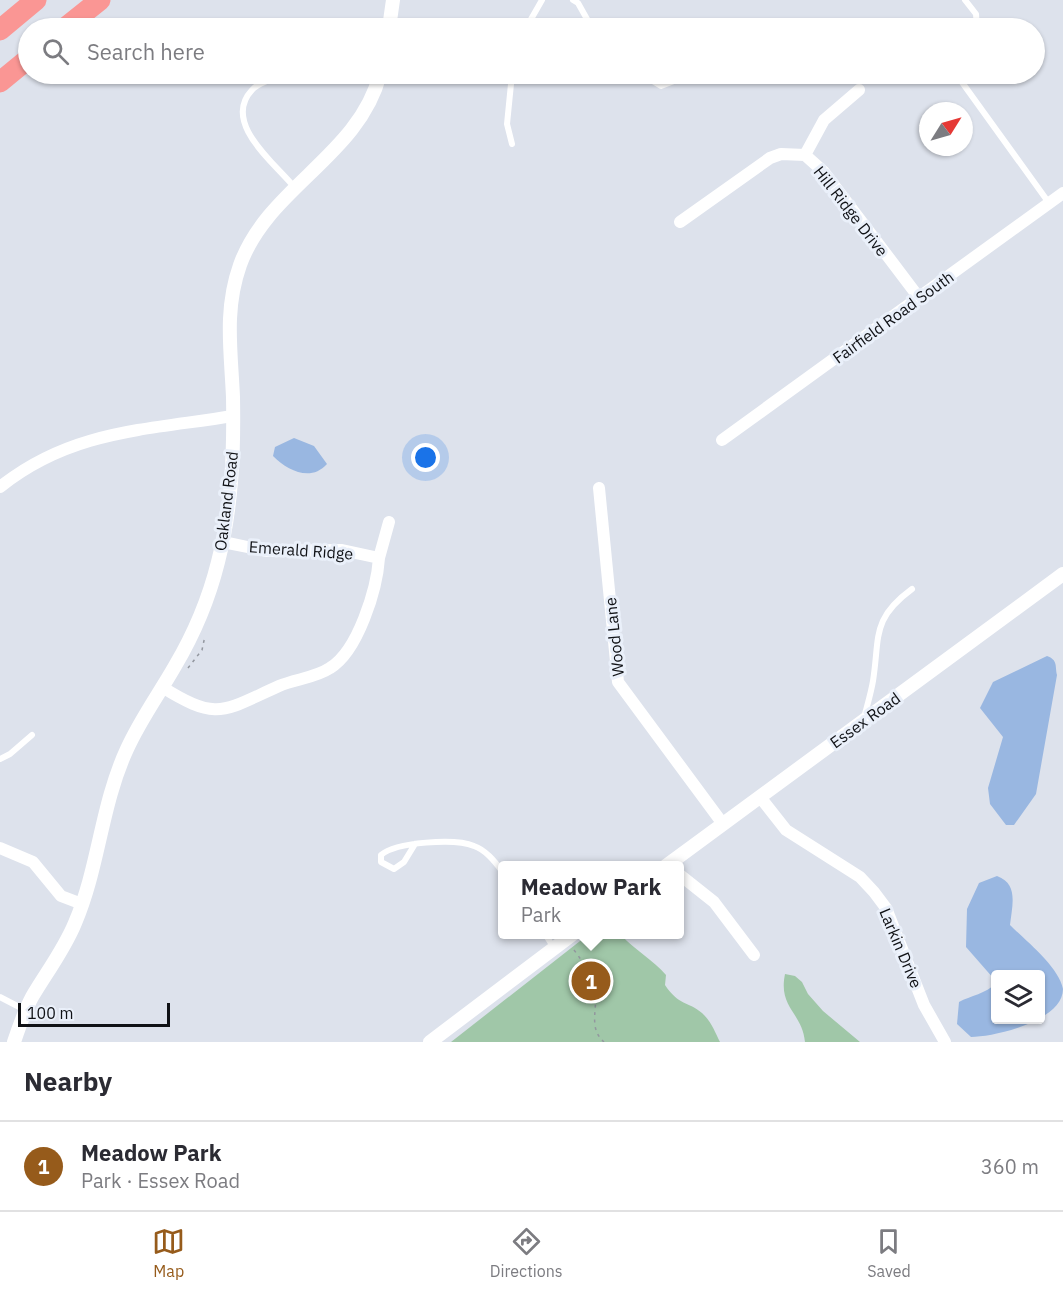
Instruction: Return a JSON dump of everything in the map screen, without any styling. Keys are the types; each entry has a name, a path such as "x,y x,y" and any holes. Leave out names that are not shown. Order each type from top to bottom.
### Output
{"highway":[{"path":"0,30 36,0"},
{"path":"78,18 100,0"},
{"path":"0,82 18,67"}],"street":[{"path":"390,18 393,0"},
{"name":"Oakland Road","path":"14,1042 26,1010 66,940 82,904 93,873 115,777 141,721 199,618 223,542 233,470 233,416 228,324 232,290 253,236 267,217 295,188 340,146 356,125 375,84"},
{"path":"806,155 824,120 859,90"},
{"name":"Hill Ridge Drive","path":"680,222 770,158 781,154 806,155 824,172 920,299"},
{"name":"Fairfield Road South","path":"722,440 920,299 1063,193"},
{"path":"0,487 25,467 76,443 138,428 233,416"},
{"name":"Wood Lane","path":"599,488 618,682 723,824"},
{"path":"162,687 197,707 212,711 229,710 281,685 332,667 348,650 371,600 378,578 379,558 389,522"},
{"name":"Emerald Ridge","path":"223,542 267,551 342,550 379,558"},
{"name":"Essex Road","path":"674,861 1063,574"},
{"name":"Larkin Drive","path":"760,797 781,824 799,841 860,877 874,892 886,908 924,1005 945,1042"},
{"path":"0,848 33,862 61,896 82,904"},
{"path":"684,878 714,902 754,955"},
{"path":"430,1042 567,939"}],"lane":[{"path":"532,18 542,0"},
{"path":"573,0 578,3 586,18"},
{"path":"965,0 976,14 976,18"},
{"path":"262,84 252,88 244,104 245,124 252,142 295,188"},
{"path":"511,84 507,124 512,144"},
{"path":"963,84 1049,202"},
{"path":"863,721 873,680 876,639 881,625 896,600 912,589"},
{"path":"0,759 10,754 32,735"},
{"path":"415,844 404,862 394,869 381,862 381,855 390,847 415,844 436,842 474,845 498,866"},
{"path":"548,939 554,949"},
{"path":"0,990 2,998 26,1010"}],"path":[{"path":"185,671 202,650 206,631"},
{"path":"571,939 591,975 596,996 593,1016 598,1037 604,1042"}],"green space":[{"path":"583,939 625,939 666,975 665,985 675,997 705,1016 720,1042 451,1042"},
{"path":"785,974 795,976 802,982 808,994 823,1011 860,1042 805,1042 800,1024 787,1003"}],"water":[{"path":"294,438 314,446 327,464 314,472 300,472 292,470 273,456 275,447"},
{"path":"1047,656 1054,661 1057,675 1036,794 1014,825 1006,825 990,804 988,788 1003,737 980,708 993,682"},
{"path":"997,876 1009,884 1013,903 1010,925 1049,963 1063,989 1060,1000 1052,1010 1045,1015 1045,970 991,970 991,976 966,947 967,909 979,883"},
{"path":"991,988 991,1024 1028,1024 995,1034 971,1037 957,1024 959,1002"}],"place":[{"name":"Meadow Park","path":"591,981"}]}
